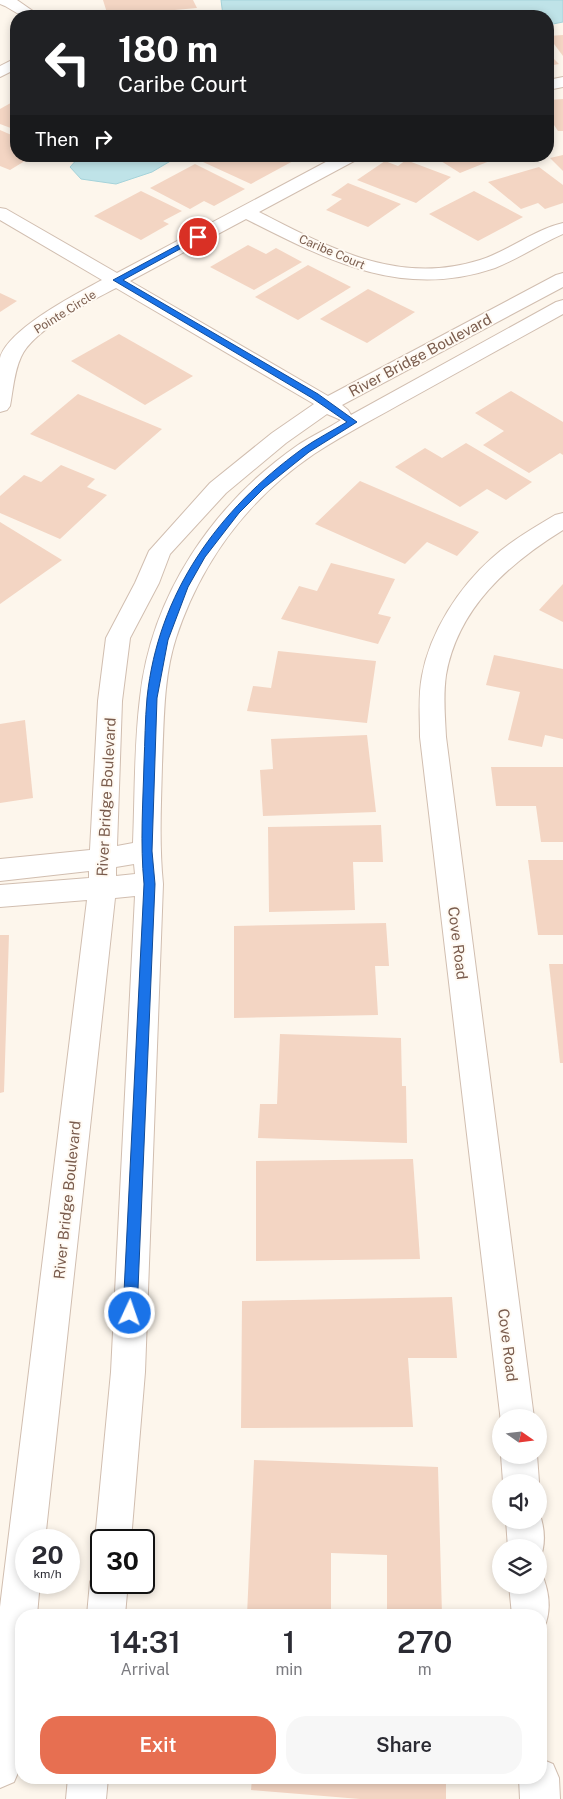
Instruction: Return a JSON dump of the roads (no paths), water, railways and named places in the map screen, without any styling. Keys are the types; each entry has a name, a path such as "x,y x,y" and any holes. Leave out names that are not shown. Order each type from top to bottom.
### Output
{"street":[{"path":"0,0 10,2 23,10"},
{"path":"117,280 339,162"},
{"name":"Caribe Court","path":"246,212 350,263 378,270 416,274 446,273 487,264 563,228"},
{"path":"0,213 328,404 353,422"},
{"name":"River Bridge Boulevard","path":"28,1529 102,889 110,701 118,638 147,583 160,550 218,488 279,438 328,404 563,279"},
{"name":"Pointe Circle","path":"0,406 3,380 16,348 29,334 45,322 117,280"},
{"name":"River Bridge Boulevard","path":"114,1529 128,1372 149,884 146,851 152,698 163,640 184,587 201,556 236,511 261,486 306,450 563,306"},
{"name":"Cove Road","path":"516,1409 433,737 432,694 441,652 458,614 482,581 514,552 563,520"},
{"path":"0,870 103,859 146,851"},
{"path":"0,896 149,884"},
{"path":"19,1609 20,1594"},
{"path":"107,1609 108,1594"},
{"path":"529,1594 530,1609"},
{"path":"0,1768 15,1639"},
{"path":"86,1799 87,1784"},
{"path":"540,1784 540,1799"}],"water":[{"path":"221,0 563,0 563,22 554,24 554,10 222,10"},
{"path":"75,162 169,162 152,172 116,184 81,179 70,167"}]}
